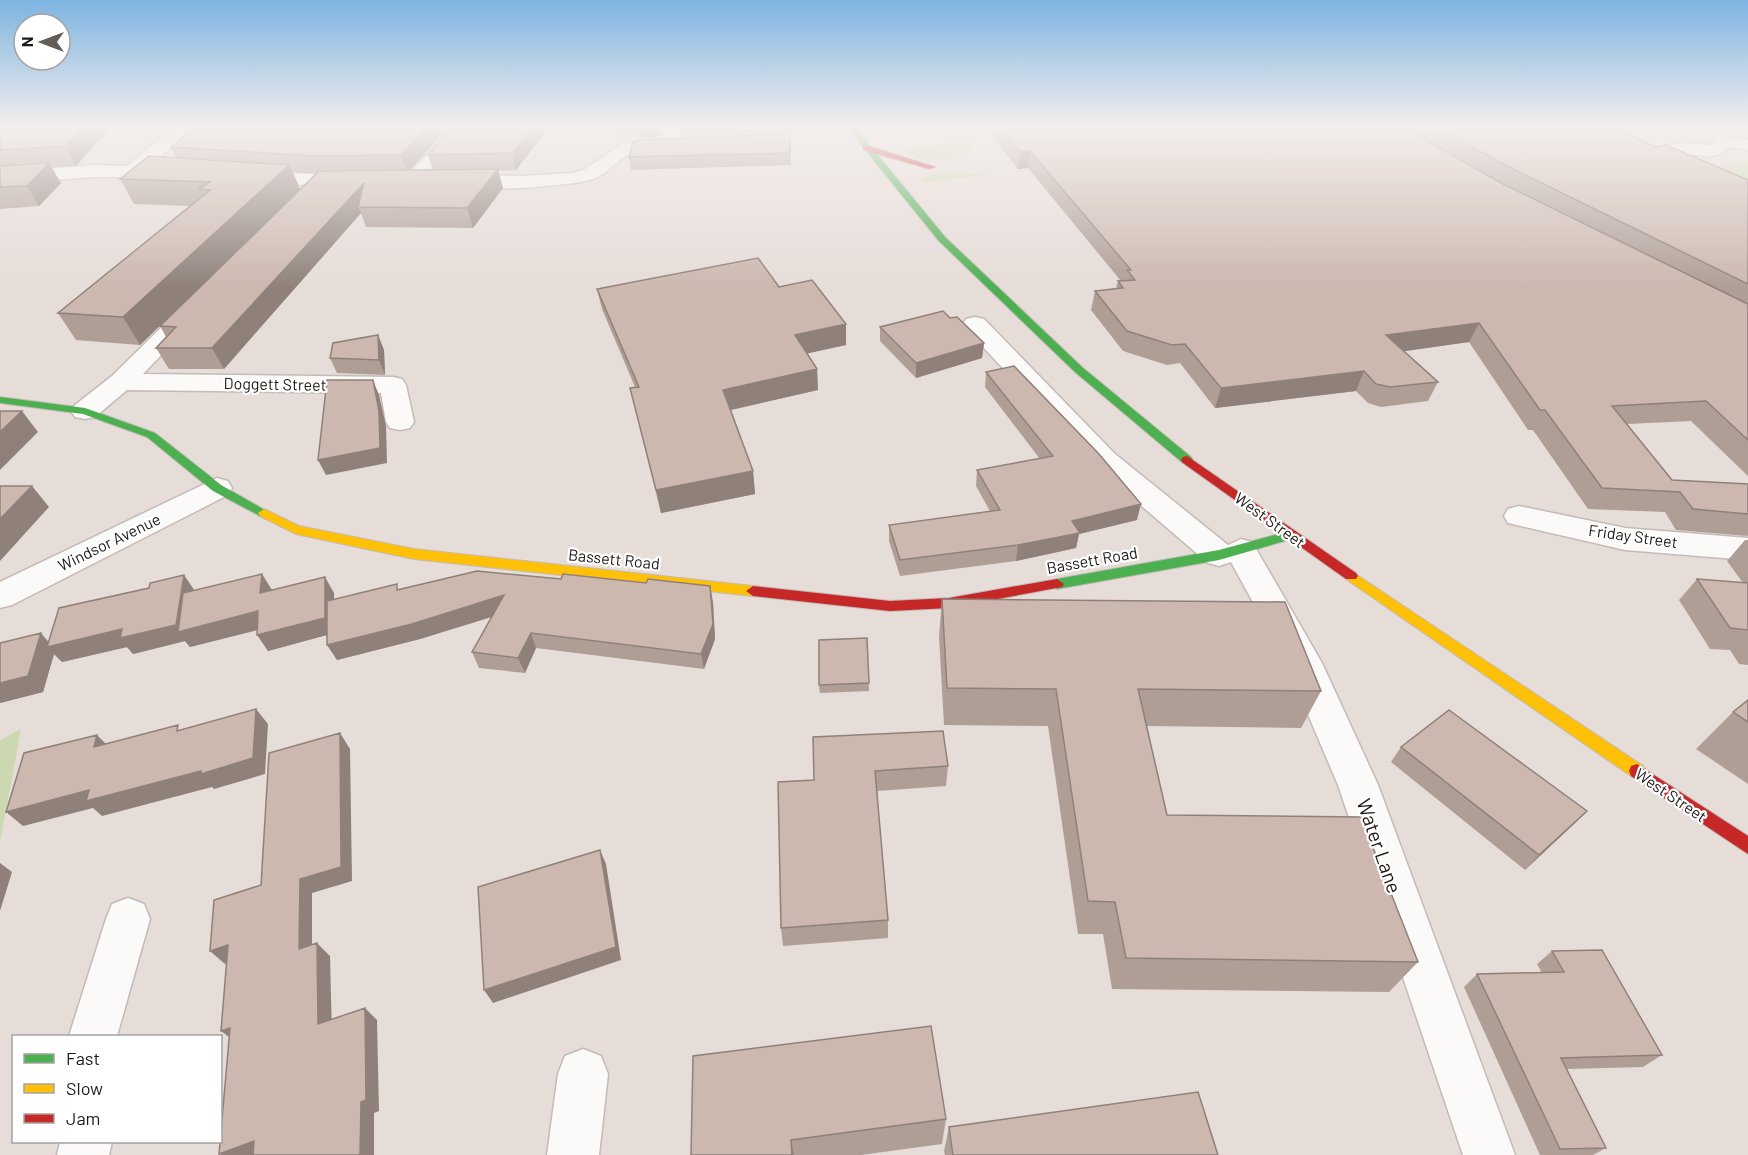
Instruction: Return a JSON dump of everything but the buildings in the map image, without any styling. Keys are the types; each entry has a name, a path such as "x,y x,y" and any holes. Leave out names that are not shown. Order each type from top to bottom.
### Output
{"street":[{"path":"288,180 368,181"},
{"path":"391,181 428,180"},
{"name":"West Street","path":"893,180 942,238 1079,370 1189,462 1290,535 1748,846"},
{"path":"305,198 321,182"},
{"path":"85,411 121,382 213,290"},
{"path":"975,324 1105,460 1230,552"},
{"name":"Doggett Street","path":"121,382 393,385 400,422"},
{"name":"Bassett Road","path":"0,400 85,411 151,435 217,488 296,530 414,554 890,606 949,603 1230,552 1290,535"},
{"name":"Windsor Avenue","path":"0,596 217,488"},
{"name":"Friday Street","path":"1519,516 1626,539 1748,549"},
{"name":"Water Lane","path":"1230,552 1304,663 1358,785 1489,1155"},
{"path":"93,1035 128,919"},
{"path":"573,1155 583,1074"}],"green space":[{"path":"923,180 947,180 922,183"},
{"path":"1700,180 1748,180 1748,199"},
{"path":"21,729 0,842 0,740"}],"traffic: fast":[{"path":"894,180 942,239 1079,370 1187,460"},
{"path":"0,400 85,411 151,435 217,488 264,513"},
{"path":"1057,584 1219,555 1290,535"}],"traffic: slow":[{"path":"264,513 296,530 414,554 753,591"},
{"path":"1351,576 1637,771"}],"traffic: jam":[{"path":"1187,460 1351,576"},
{"path":"753,591 890,606 949,603 1057,584"},
{"path":"1637,771 1748,846"}]}
